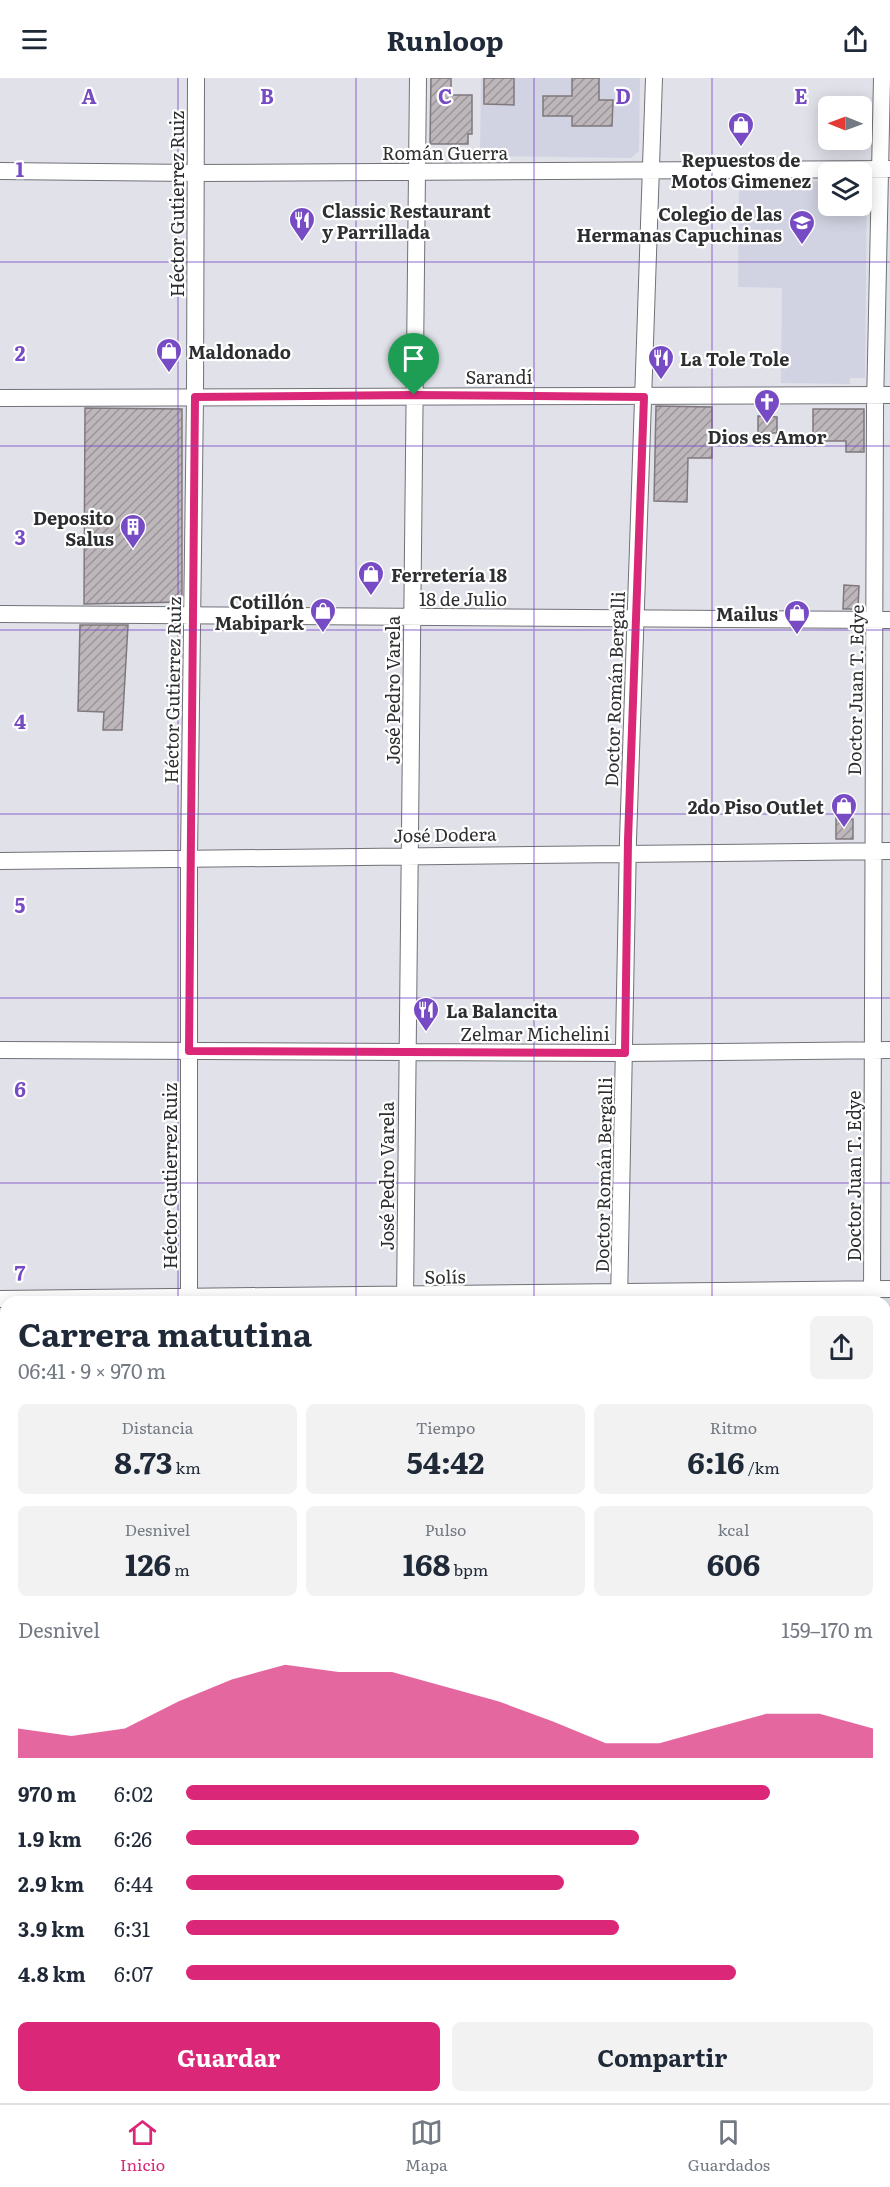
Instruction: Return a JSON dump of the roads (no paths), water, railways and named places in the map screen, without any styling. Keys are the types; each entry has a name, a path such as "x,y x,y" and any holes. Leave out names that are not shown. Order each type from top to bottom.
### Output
{"street":[{"name":"Héctor Gutierrez Ruiz","path":"189,1296 189,856 195,397 196,78"},
{"name":"José Pedro Varela","path":"405,1296 418,78"},
{"name":"Doctor Román Bergalli","path":"619,1296 628,852 654,78"},
{"name":"Doctor Juan T. Edye","path":"872,1296 881,1050 873,851 883,620 882,395 886,169 882,78"},
{"name":"Román Guerra","path":"0,171 195,173 886,169"},
{"name":"Sarandí","path":"0,398 882,395"},
{"name":"18 de Julio","path":"0,614 883,620"},
{"name":"José Dodera","path":"0,861 189,856 890,851"},
{"name":"Zelmar Michelini","path":"0,1050 625,1053 881,1050"},
{"name":"Solís","path":"872,1296 890,1289"}],"place":[{"name":"Repuestos de Motos Gimenez","path":"741,148"},
{"name":"Classic Restaurant y Parrillada","path":"302,243"},
{"name":"Colegio de las Hermanas Capuchinas","path":"802,246"},
{"name":"Maldonado","path":"169,374"},
{"name":"La Tole Tole","path":"661,381"},
{"name":"Dios es Amor","path":"767,425"},
{"name":"Deposito Salus","path":"133,550"},
{"name":"Ferretería 18","path":"371,597"},
{"name":"Cotillón Mabipark","path":"323,634"},
{"name":"Mailus","path":"797,636"},
{"name":"2do Piso Outlet","path":"844,829"},
{"name":"La Balancita","path":"426,1033"}]}
